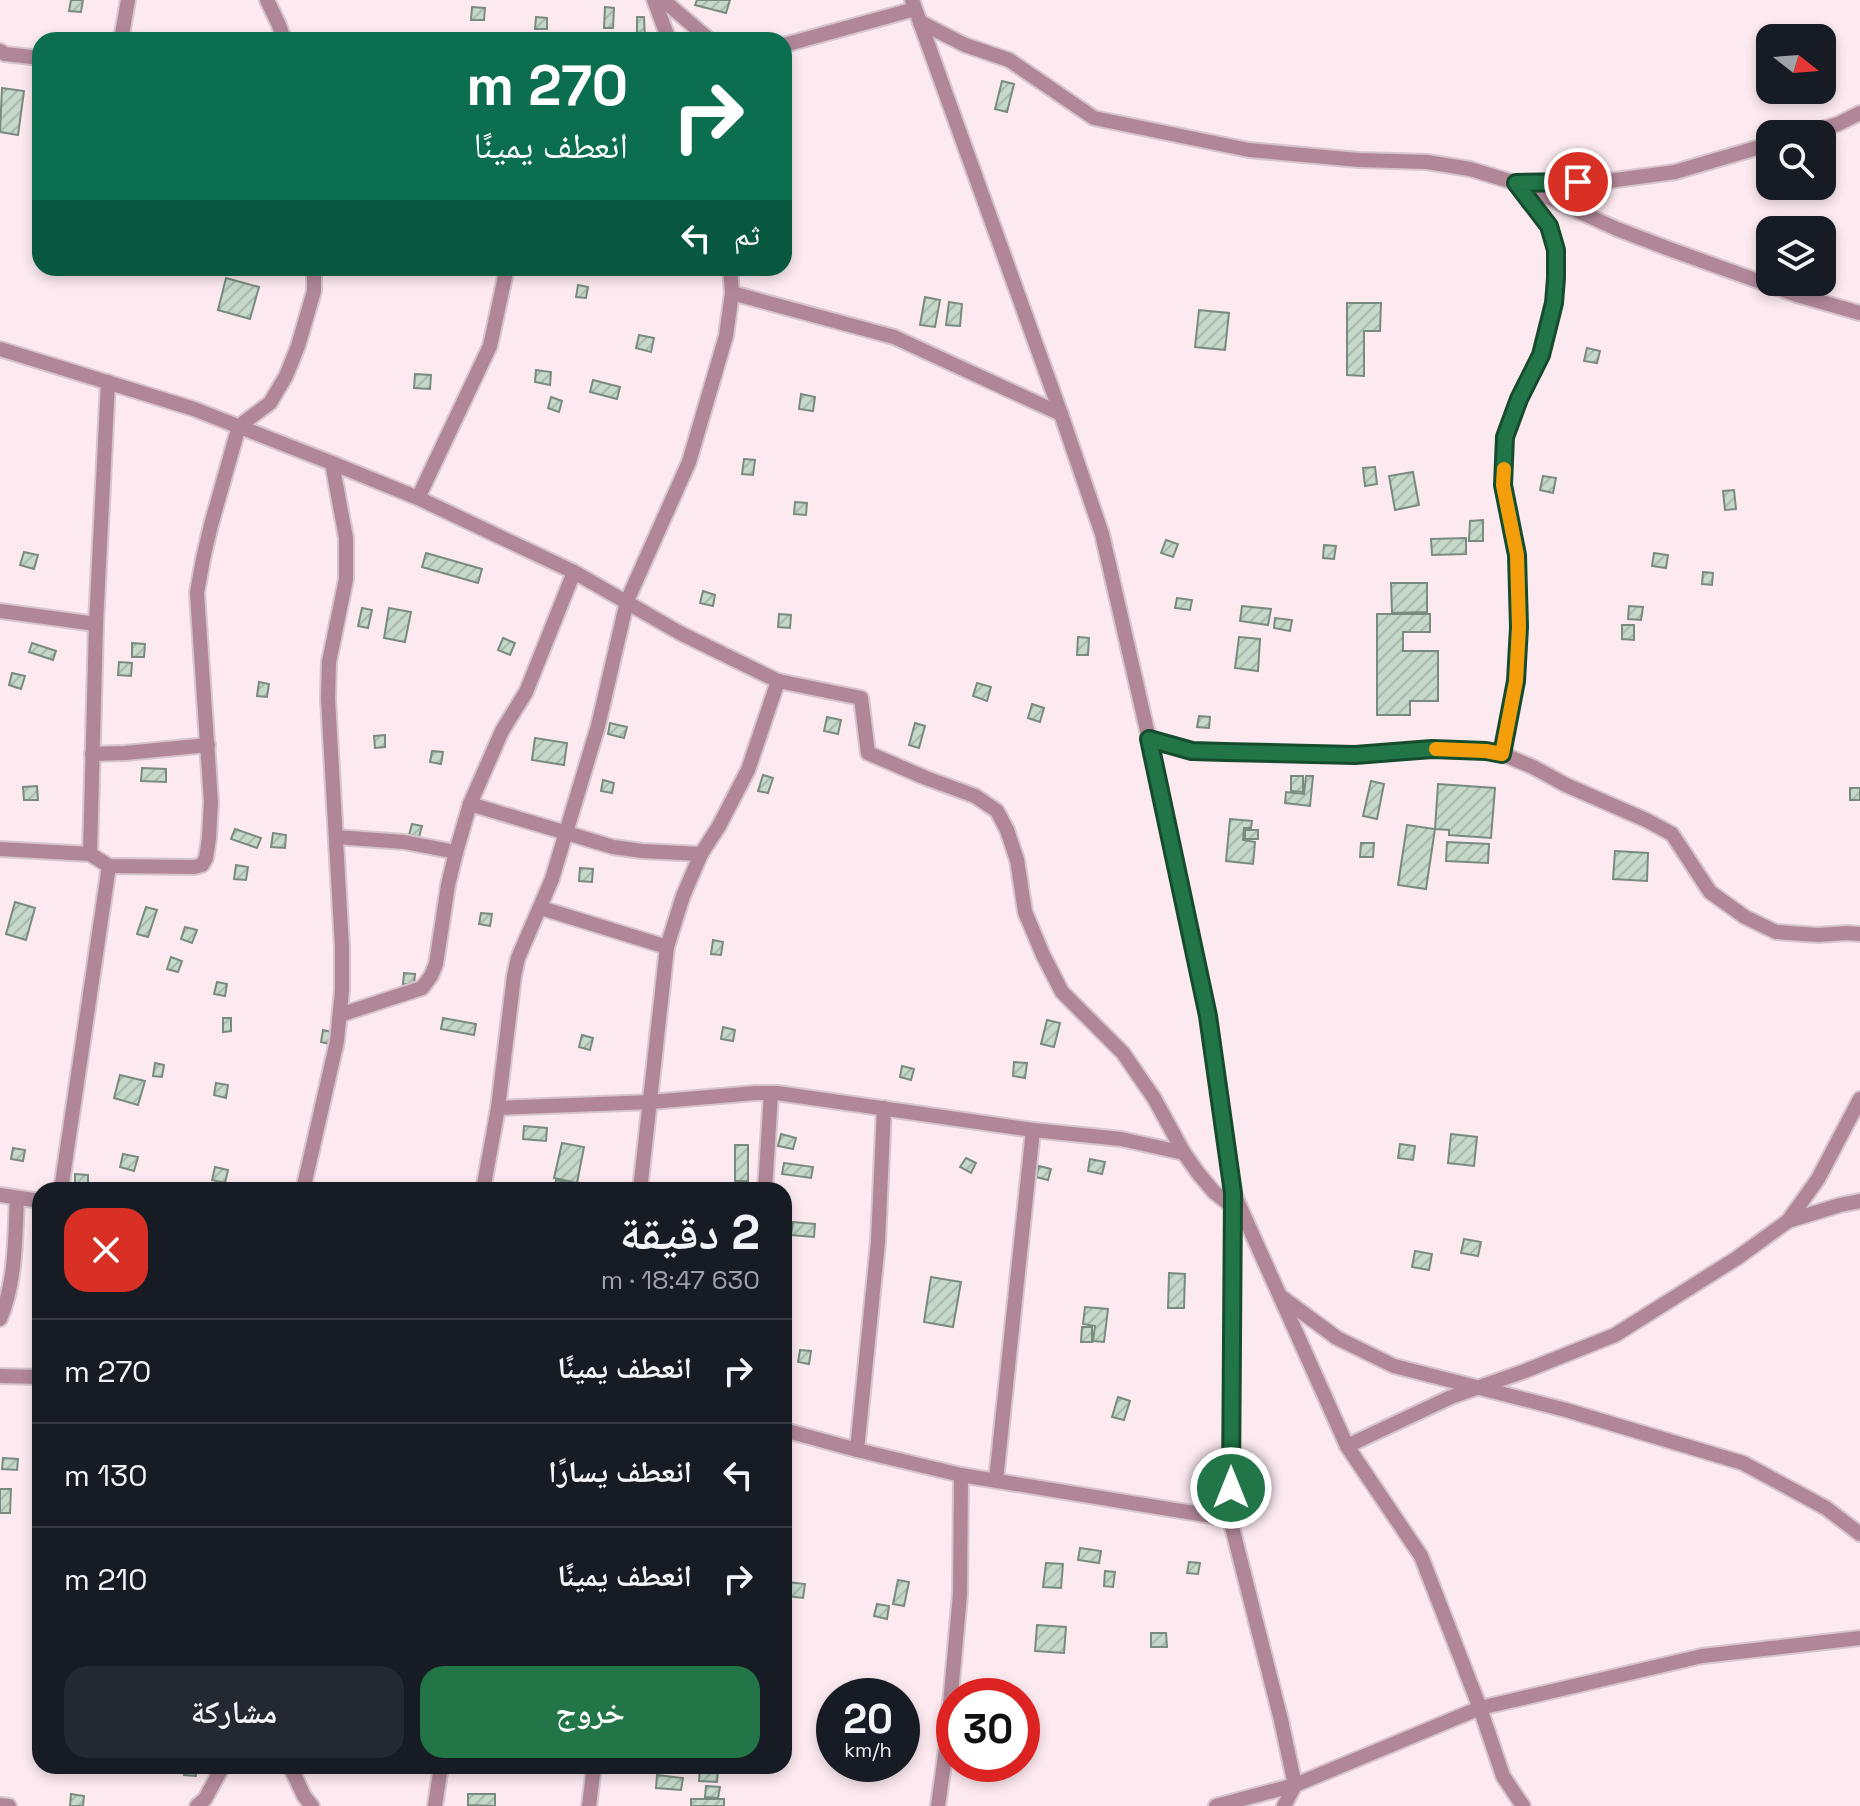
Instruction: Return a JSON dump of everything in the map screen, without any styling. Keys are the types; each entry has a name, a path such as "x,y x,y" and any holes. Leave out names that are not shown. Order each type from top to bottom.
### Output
{"street":[{"path":"122,32 128,0"},
{"path":"267,0 281,32"},
{"path":"654,0 666,32"},
{"path":"663,0 701,32"},
{"path":"792,43 916,10"},
{"path":"916,10 965,45 1009,60 1094,118 1107,123 1249,150 1359,160 1427,162 1470,169 1516,183 1630,234 1797,295 1860,313"},
{"path":"916,10 1102,534 1208,1016 1233,1200 1230,1519 1295,1785 1284,1806"},
{"path":"0,51 32,57"},
{"path":"1836,125 1860,113"},
{"path":"1516,183 1608,181 1675,172 1756,148"},
{"path":"1502,754 1516,681 1519,627 1517,555 1503,485 1505,437 1519,399 1541,355 1554,303 1556,278 1556,250 1549,226 1516,183"},
{"path":"0,849 90,854 109,866 194,867 202,865 206,858 211,802 197,593 211,525 239,426 270,403 286,376 314,291 314,276"},
{"path":"418,498 490,346 505,276"},
{"path":"484,1182 498,1108 518,958 541,908 566,832 598,726 627,601 689,462 726,336 732,293 731,276"},
{"path":"732,293 894,337 1061,414"},
{"path":"0,349 194,409 332,463 418,498 574,572 680,633 778,681 861,698 868,753 975,796 997,811 1017,860 1025,912 1062,992 1123,1053 1154,1098 1198,1173 1214,1192 1233,1200 1347,1446 1421,1556 1503,1776 1523,1806"},
{"path":"90,854 96,624 108,382"},
{"path":"305,1182 337,1041 342,990 328,699 329,662 346,579 346,538 332,463"},
{"path":"340,1015 422,988 431,976 436,964 448,885 470,804 502,731 526,692 574,572"},
{"path":"0,611 96,624"},
{"path":"641,1182 667,947 683,896 701,854 748,770 778,681"},
{"path":"1149,739 1192,751 1355,755 1432,749 1502,754 1672,834 1710,892 1745,917 1776,932 1860,934"},
{"path":"92,754 208,745"},
{"path":"470,804 613,847 701,854"},
{"path":"336,837 404,842 456,852"},
{"path":"62,1182 109,866"},
{"path":"541,908 667,947"},
{"path":"498,1108 651,1102 771,1093 1033,1130 1121,1139 1184,1153"},
{"path":"765,1182 771,1093"},
{"path":"1347,1446 1451,1397 1615,1335 1737,1258 1788,1221 1818,1179 1860,1099"},
{"path":"857,1450 878,1242 884,1108"},
{"path":"996,1480 1033,1130"},
{"path":"0,1195 32,1200"},
{"path":"0,1319 14,1257 17,1198"},
{"path":"1788,1221 1860,1201"},
{"path":"1279,1295 1337,1338 1394,1366 1566,1410 1743,1463 1826,1508 1860,1534"},
{"path":"0,1376 32,1377"},
{"path":"792,1432 961,1475 1230,1519"},
{"path":"938,1806 960,1594 961,1475"},
{"path":"1216,1806 1295,1785 1480,1708 1702,1656 1860,1638"},
{"path":"197,1806 205,1799 219,1774"},
{"path":"294,1774 312,1806"},
{"path":"435,1806 440,1774"},
{"path":"589,1806 593,1774"},
{"path":"0,1805 9,1806"}],"building":[{"path":"71,0 83,0 81,12 69,11"},
{"path":"697,0 730,0 726,13 695,5"},
{"path":"472,7 485,8 484,20 471,20"},
{"path":"605,7 614,8 613,28 604,28"},
{"path":"536,17 547,18 547,29 535,29"},
{"path":"637,17 644,17 645,32 637,32"},
{"path":"1002,81 1014,84 1007,112 995,109"},
{"path":"2,88 24,91 18,135 0,132"},
{"path":"226,278 259,287 250,319 218,310"},
{"path":"578,285 588,287 586,298 576,297"},
{"path":"925,297 940,300 935,327 920,325"},
{"path":"949,302 962,304 960,326 946,325"},
{"path":"1347,303 1381,303 1380,331 1364,331 1364,376 1347,375"},
{"path":"1199,310 1229,313 1225,350 1195,347"},
{"path":"639,335 654,338 651,352 636,348"},
{"path":"1587,348 1600,351 1597,363 1584,361"},
{"path":"536,370 551,372 550,385 535,382"},
{"path":"415,374 431,375 430,389 414,388"},
{"path":"593,380 620,387 617,399 590,392"},
{"path":"801,394 815,397 813,411 799,409"},
{"path":"551,397 562,401 559,412 548,408"},
{"path":"744,459 755,460 753,475 742,474"},
{"path":"1375,467 1377,484 1365,486 1363,468"},
{"path":"1413,472 1419,505 1395,510 1389,476"},
{"path":"1543,476 1556,478 1553,493 1540,490"},
{"path":"1734,490 1736,509 1725,510 1723,491"},
{"path":"795,502 807,503 806,515 794,514"},
{"path":"1483,520 1483,541 1469,541 1470,521"},
{"path":"1466,538 1466,554 1432,555 1431,539"},
{"path":"1166,540 1178,544 1173,557 1161,553"},
{"path":"1324,545 1336,546 1334,559 1323,558"},
{"path":"24,552 38,555 34,569 20,565"},
{"path":"426,553 482,569 478,583 422,567"},
{"path":"1654,553 1668,555 1666,568 1652,566"},
{"path":"1703,572 1713,573 1712,585 1702,584"},
{"path":"1391,583 1427,583 1427,612 1392,613"},
{"path":"703,591 715,595 713,606 700,603"},
{"path":"1177,598 1192,600 1190,610 1175,608"},
{"path":"1242,606 1271,609 1268,625 1240,621"},
{"path":"1629,606 1643,607 1641,620 1628,619"},
{"path":"362,608 372,610 368,628 358,626"},
{"path":"389,608 411,612 405,642 384,638"},
{"path":"779,614 791,615 790,628 778,627"},
{"path":"1377,614 1430,614 1430,632 1403,632 1403,651 1438,651 1438,701 1410,701 1410,715 1377,715"},
{"path":"1275,618 1292,620 1290,631 1274,628"},
{"path":"1622,625 1634,625 1634,640 1622,639"},
{"path":"1078,637 1089,638 1088,655 1077,655"},
{"path":"1239,637 1260,639 1258,671 1235,668"},
{"path":"503,638 515,643 510,655 498,650"},
{"path":"32,643 56,651 53,660 29,652"},
{"path":"132,643 145,644 144,657 132,657"},
{"path":"119,662 132,663 131,676 118,675"},
{"path":"12,673 25,676 21,689 9,685"},
{"path":"259,682 269,684 267,697 257,696"},
{"path":"977,683 991,687 987,701 973,696"},
{"path":"1032,704 1044,708 1040,722 1028,718"},
{"path":"1199,716 1210,717 1209,728 1197,727"},
{"path":"827,717 841,720 838,734 824,731"},
{"path":"610,723 627,727 624,738 608,734"},
{"path":"915,723 925,726 919,748 909,745"},
{"path":"385,735 385,747 375,748 374,736"},
{"path":"535,738 567,743 564,765 532,760"},
{"path":"432,751 443,752 441,764 430,762"},
{"path":"142,768 166,769 166,782 141,781"},
{"path":"763,775 773,778 768,793 758,791"},
{"path":"1291,776 1303,776 1303,792 1291,791"},
{"path":"1306,776 1313,776 1310,806 1285,803 1286,792 1304,794"},
{"path":"603,780 614,783 612,793 601,791"},
{"path":"1371,781 1384,784 1377,819 1363,816"},
{"path":"1438,784 1495,788 1491,838 1449,835 1449,830 1435,829"},
{"path":"37,786 38,800 24,800 23,787"},
{"path":"1850,788 1860,788 1860,800 1850,800"},
{"path":"1230,819 1252,821 1251,828 1244,828 1243,840 1255,842 1253,864 1226,861"},
{"path":"412,824 422,826 419,837 409,835"},
{"path":"1407,825 1435,829 1426,889 1398,885"},
{"path":"235,829 261,838 257,848 231,839"},
{"path":"1245,830 1258,830 1258,839 1245,839"},
{"path":"273,833 286,835 285,848 271,847"},
{"path":"1447,842 1489,844 1488,863 1446,861"},
{"path":"1361,843 1374,843 1373,857 1360,857"},
{"path":"1615,851 1648,853 1647,881 1613,879"},
{"path":"236,865 248,867 246,880 234,879"},
{"path":"580,868 593,869 592,882 579,881"},
{"path":"15,902 35,908 26,940 6,934"},
{"path":"146,907 157,910 148,937 137,934"},
{"path":"481,913 492,914 490,926 479,924"},
{"path":"185,927 197,930 192,943 181,939"},
{"path":"713,940 723,942 721,955 711,954"},
{"path":"171,957 182,961 178,972 167,969"},
{"path":"404,973 415,974 414,985 403,984"},
{"path":"217,982 227,984 225,996 214,994"},
{"path":"223,1018 231,1018 231,1031 223,1032"},
{"path":"443,1018 476,1024 474,1035 441,1029"},
{"path":"1047,1020 1060,1023 1054,1047 1041,1044"},
{"path":"723,1027 735,1030 733,1041 721,1039"},
{"path":"323,1030 336,1033 333,1045 321,1042"},
{"path":"582,1035 593,1038 590,1050 579,1047"},
{"path":"1014,1062 1027,1063 1025,1078 1013,1076"},
{"path":"155,1063 164,1065 162,1077 153,1076"},
{"path":"902,1066 914,1069 911,1080 900,1077"},
{"path":"120,1075 145,1081 138,1105 114,1098"},
{"path":"216,1083 228,1085 226,1098 214,1095"},
{"path":"524,1126 547,1128 546,1141 523,1139"},
{"path":"781,1134 796,1138 793,1149 778,1146"},
{"path":"1451,1134 1477,1137 1474,1166 1448,1163"},
{"path":"562,1143 584,1147 577,1182 554,1178"},
{"path":"1400,1144 1415,1146 1413,1160 1398,1158"},
{"path":"735,1145 748,1145 748,1181 735,1181"},
{"path":"13,1148 25,1150 23,1161 11,1159"},
{"path":"123,1154 138,1157 134,1171 120,1167"},
{"path":"966,1158 976,1163 971,1173 960,1167"},
{"path":"1090,1159 1105,1162 1102,1174 1088,1171"},
{"path":"784,1163 813,1167 811,1178 782,1174"},
{"path":"1039,1166 1051,1169 1048,1180 1036,1177"},
{"path":"215,1167 228,1170 225,1182 212,1180"},
{"path":"75,1174 88,1175 88,1182 75,1182"},
{"path":"793,1222 815,1224 814,1237 792,1235"},
{"path":"1464,1239 1481,1242 1478,1256 1461,1253"},
{"path":"1415,1251 1432,1254 1429,1270 1412,1267"},
{"path":"1169,1273 1185,1274 1184,1308 1168,1308"},
{"path":"931,1277 961,1282 953,1327 924,1322"},
{"path":"1085,1307 1108,1309 1104,1342 1093,1341 1095,1326 1083,1324"},
{"path":"1082,1327 1092,1327 1092,1342 1081,1342"},
{"path":"800,1350 811,1351 809,1364 798,1362"},
{"path":"1118,1397 1130,1401 1124,1420 1112,1417"},
{"path":"3,1458 18,1459 17,1470 2,1469"},
{"path":"0,1489 11,1489 10,1513 0,1513"},
{"path":"1080,1548 1101,1551 1099,1563 1078,1560"},
{"path":"1189,1562 1200,1563 1198,1574 1187,1573"},
{"path":"1046,1563 1063,1564 1061,1588 1043,1587"},
{"path":"1105,1571 1115,1572 1113,1587 1104,1586"},
{"path":"898,1580 909,1582 904,1606 893,1604"},
{"path":"792,1582 805,1584 803,1598 792,1597"},
{"path":"877,1604 889,1606 887,1619 874,1616"},
{"path":"1037,1625 1066,1627 1064,1653 1035,1651"},
{"path":"1151,1633 1166,1633 1167,1647 1151,1647"},
{"path":"700,1774 718,1774 717,1782 699,1781"},
{"path":"657,1775 683,1778 681,1790 656,1788"},
{"path":"706,1786 720,1787 718,1798 705,1797"},
{"path":"71,1794 84,1796 83,1806 70,1806"},
{"path":"468,1794 495,1794 495,1806 468,1805"},
{"path":"691,1799 724,1799 724,1806 691,1806"}],"slow traffic":[{"path":"1436,749 1502,754 1516,681 1519,627 1517,555 1503,485 1504,469"}],"route":[{"path":"1231,1488 1233,1193 1208,1016 1149,739 1192,751 1355,755 1432,749 1502,754 1516,681 1519,627 1517,555 1503,485 1505,437 1519,399 1541,355 1554,303 1556,278 1556,250 1549,226 1516,183 1578,182"}]}
